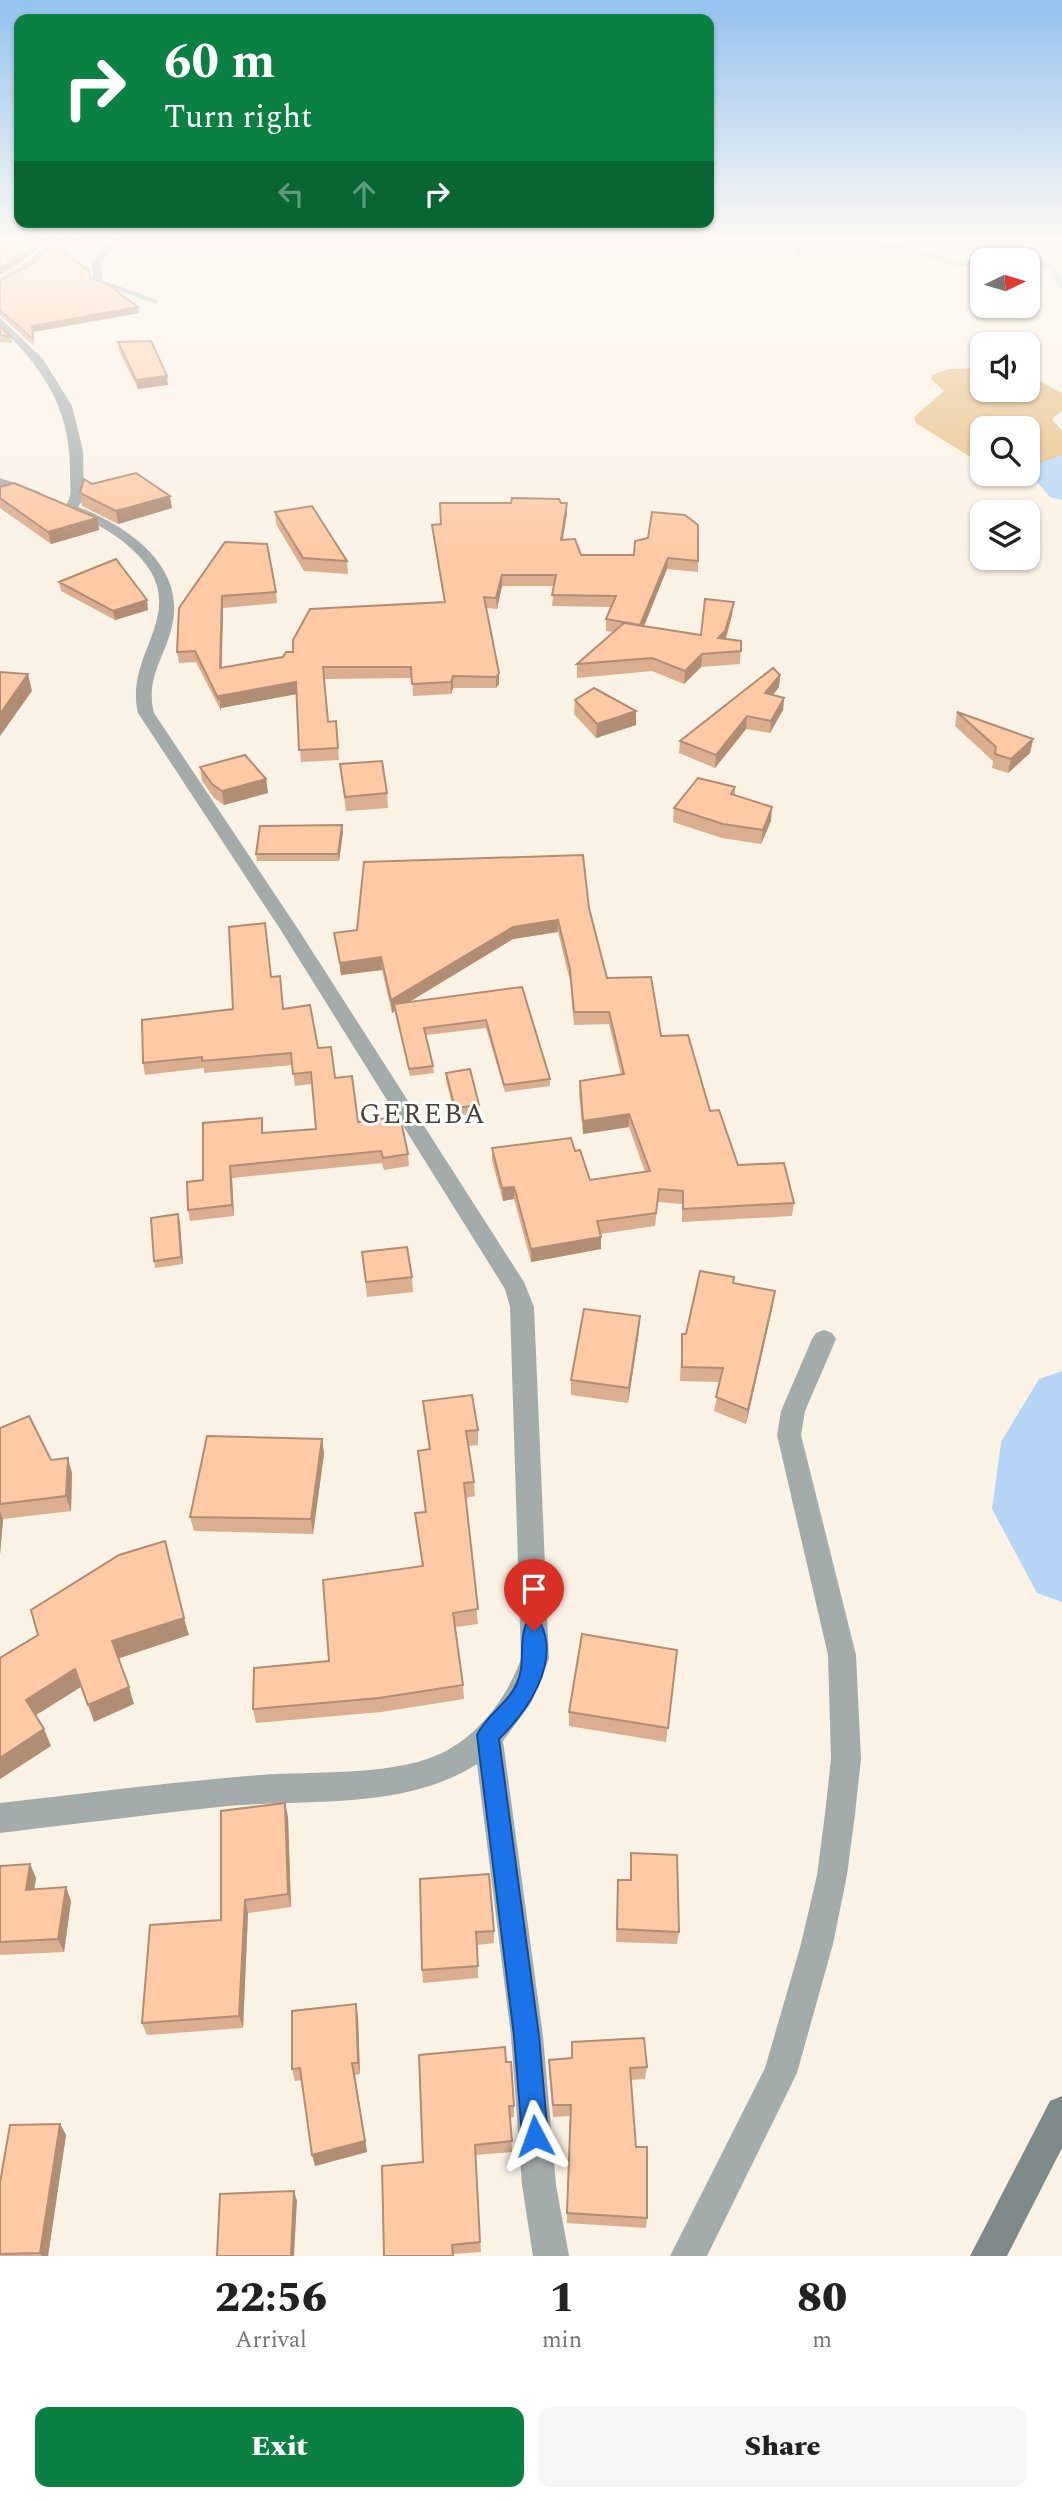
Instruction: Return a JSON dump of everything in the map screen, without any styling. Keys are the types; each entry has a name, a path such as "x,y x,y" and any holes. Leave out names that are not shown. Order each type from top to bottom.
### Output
{"street":[{"path":"23,342 36,354 60,391 75,435 78,498 59,503"},
{"path":"0,482 94,515 131,539 160,578 165,589 167,614 142,684 141,699 146,713 289,929 516,1287 522,1307 535,1659 527,1686 511,1712 467,1754 437,1769 411,1776 253,1790 0,1818"},
{"path":"688,2256 780,2073 817,1944 832,1875 846,1759 842,1655 789,1435 793,1411 824,1339"},
{"path":"488,1735 527,2036 539,2185 551,2256"},
{"path":"988,2256 1062,2113"}],"shaded area":[{"path":"970,368 970,402 1040,402 1040,381 1062,393 1062,411 1052,419 1062,431 1062,456 1047,461 1040,472 1040,416 970,416 970,457 916,423 914,417 944,391 931,379 932,375 949,369"}],"building":[{"path":"118,342 152,342 167,376 136,380"},
{"path":"136,473 170,496 116,511 80,493 84,479 92,484"},
{"path":"14,483 97,518 48,532 0,498 0,487"},
{"path":"512,498 559,499 561,503 567,503 561,540 575,539 581,555 634,555 635,541 648,538 652,512 685,515 698,525 698,561 668,558 640,625 606,619 616,596 552,595 556,575 502,575 496,598 484,597 499,673 496,677 453,676 451,682 412,684 411,667 323,667 328,722 336,721 338,748 299,750 296,682 219,696 219,700 195,651 177,652 179,608 225,542 267,544 276,592 222,596 220,668 283,657 286,652 293,652 293,640 310,609 445,602 432,525 441,524 440,503 511,503"},
{"path":"312,506 347,561 303,558 275,512"},
{"path":"116,559 147,600 113,611 59,582"},
{"path":"705,599 734,602 725,631 718,638 741,641 741,651 702,654 685,671 652,658 577,664 624,623 701,635"},
{"path":"773,668 780,675 765,693 784,698 771,721 747,716 716,755 680,741"},
{"path":"0,672 28,674 0,714"},
{"path":"594,688 636,711 597,724 575,700"},
{"path":"957,712 1033,739 1011,759 995,754 996,747"},
{"path":"245,755 266,779 222,791 212,784 200,767"},
{"path":"382,761 387,793 345,797 340,764"},
{"path":"698,778 735,787 731,794 772,807 763,830 723,824 674,808"},
{"path":"342,825 338,854 256,854 260,826"},
{"path":"583,855 589,908 607,978 651,977 661,1036 688,1035 710,1111 719,1110 738,1165 784,1163 794,1203 683,1209 683,1191 659,1189 656,1213 597,1221 601,1237 531,1249 514,1187 502,1188 492,1148 571,1138 575,1151 580,1150 590,1180 650,1171 629,1114 583,1121 580,1081 624,1074 609,1012 574,1012 570,969 558,920 513,927 391,1000 381,957 340,963 334,933 357,930 364,862"},
{"path":"265,923 271,977 280,976 283,1009 310,1005 318,1048 331,1047 335,1078 352,1076 358,1122 400,1116 408,1154 383,1158 381,1151 230,1166 232,1205 188,1210 187,1182 203,1180 203,1123 262,1118 262,1133 316,1129 311,1072 293,1074 291,1053 143,1063 142,1020 233,1009 229,927"},
{"path":"522,987 550,1079 504,1085 486,1020 424,1028 433,1066 409,1069 394,1004"},
{"path":"470,1069 479,1105 455,1108 446,1073"},
{"path":"178,1214 181,1257 154,1261 151,1218"},
{"path":"407,1247 412,1277 366,1282 362,1252"},
{"path":"700,1271 734,1277 733,1283 775,1291 748,1410 716,1397 723,1368 682,1367 682,1334 686,1334"},
{"path":"584,1309 640,1316 629,1388 571,1380"},
{"path":"472,1395 478,1430 466,1431 474,1482 464,1483 478,1609 453,1613 463,1685 379,1698 253,1709 254,1668 329,1661 323,1580 423,1566 415,1513 426,1512 418,1451 430,1449 423,1401"},
{"path":"29,1416 51,1460 68,1458 66,1496 0,1504 0,1428"},
{"path":"207,1436 322,1439 311,1519 190,1517"},
{"path":"165,1541 184,1618 112,1641 129,1687 88,1705 75,1669 26,1700 44,1729 0,1758 0,1658 38,1635 31,1610 119,1555"},
{"path":"582,1634 677,1650 668,1728 569,1712"},
{"path":"285,1803 288,1894 245,1900 239,2016 142,2023 150,1925 221,1920 221,1811"},
{"path":"631,1853 677,1855 679,1932 617,1929 618,1880 631,1880"},
{"path":"30,1864 26,1890 66,1887 58,1939 0,1942 0,1866"},
{"path":"489,1874 494,1931 476,1932 478,1966 422,1970 420,1879"},
{"path":"356,2004 358,2063 352,2063 365,2141 312,2155 300,2068 292,2069 292,2011"},
{"path":"644,2038 647,2067 630,2068 636,2147 647,2147 647,2218 567,2213 571,2105 553,2105 549,2060 572,2058 572,2042"},
{"path":"505,2047 506,2062 511,2062 514,2106 509,2106 512,2141 475,2145 480,2242 452,2245 453,2256 384,2256 382,2166 423,2162 419,2055"},
{"path":"60,2124 40,2253 0,2254 0,2183 10,2125"},
{"path":"294,2191 291,2256 217,2256 220,2194"}],"waterway":[{"path":"1062,465 1052,470 1050,477 1062,490"},
{"path":"1062,1397 1034,1442 1027,1509 1062,1571"}],"district":[{"name":"GEREBA","path":"423,1114"}],"route":[{"path":"534,1631 535,1659 527,1686 511,1712 488,1735 527,2036 535,2136"}]}
